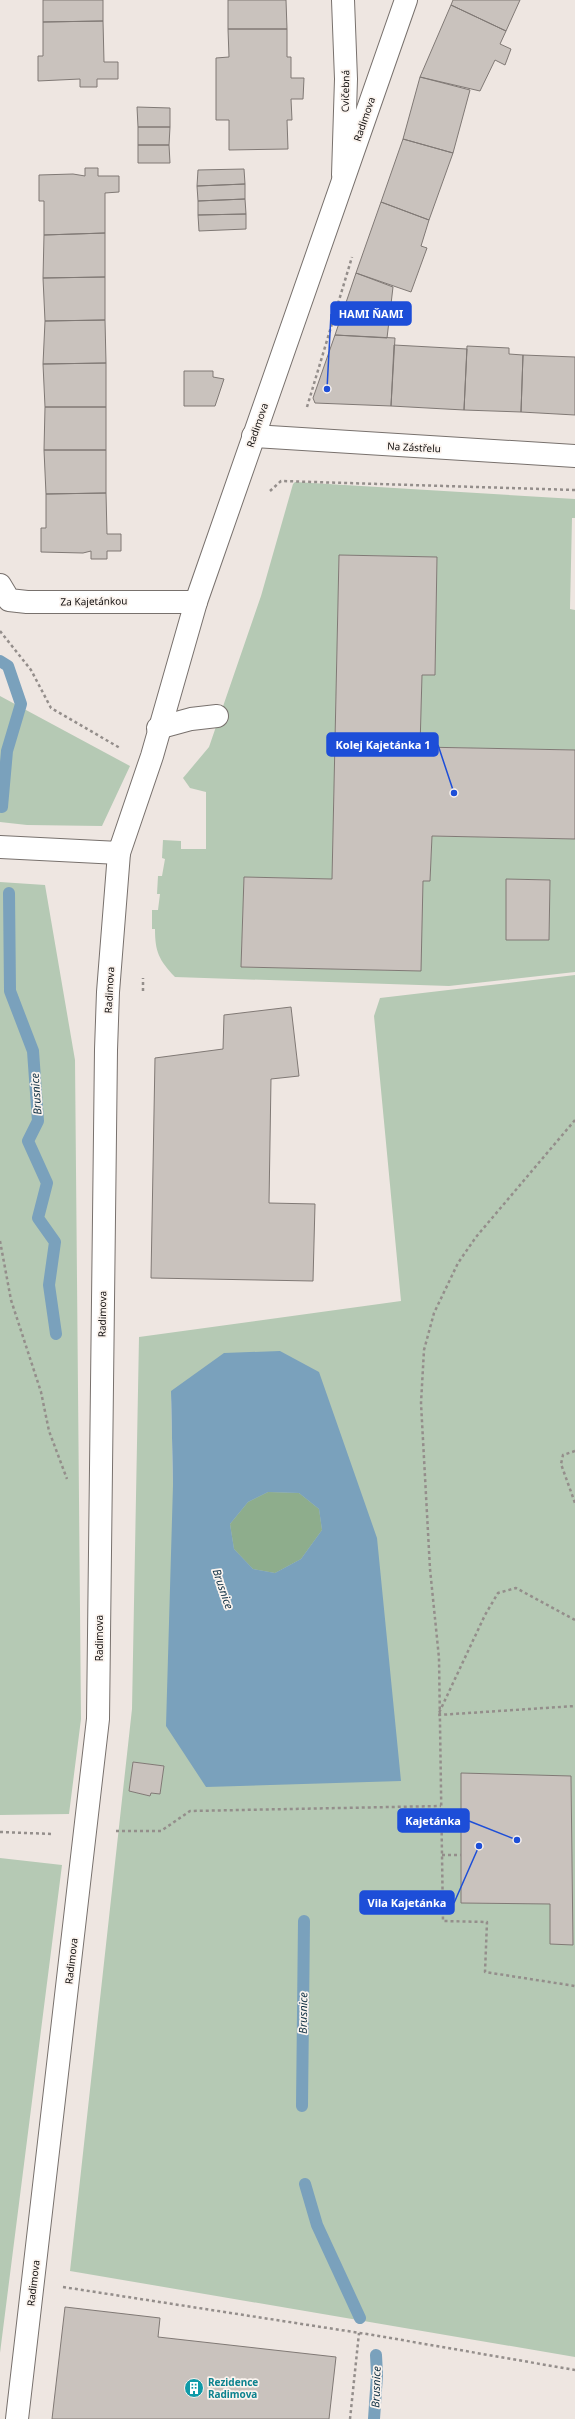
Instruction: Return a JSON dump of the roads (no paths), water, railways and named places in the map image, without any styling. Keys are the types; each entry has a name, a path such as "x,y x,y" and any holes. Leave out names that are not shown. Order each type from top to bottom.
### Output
{"street":[{"name":"Cvičebná","path":"343,0 346,79 343,181"},
{"name":"Radimova","path":"17,2419 86,1834 98,1719 99,1487 107,1028 119,853 152,756 158,728 196,602 406,0"},
{"name":"Na Zástřelu","path":"254,436 575,456"},
{"name":"Za Kajetánkou","path":"0,585 9,600 27,602 196,602"},
{"path":"158,728 190,720 217,716"},
{"path":"0,847 119,853"}],"water":[{"path":"280,1351 319,1372 377,1538 401,1781 206,1787 166,1726 173,1485 171,1391 224,1353","holes":["268,1492 299,1493 319,1509 322,1530 301,1559 275,1573 253,1569 234,1549 230,1524 248,1502"]}],"waterway":[{"name":"Brusnice","path":"0,661 8,666 21,704 7,751 2,807"},
{"name":"Brusnice","path":"9,893 10,991 33,1051 38,1121 28,1141 47,1183 38,1218 55,1242 49,1285 56,1334"},
{"name":"Brusnice","path":"302,2106 304,1921"},
{"name":"Brusnice","path":"305,2184 317,2225 360,2318"},
{"name":"Brusnice","path":"374,2419 377,2375 376,2355"}],"place":[{"name":"HAMI ŇAMI","path":"327,389"},
{"name":"Kolej Kajetánka 1","path":"454,793"},
{"name":"Kajetánka","path":"517,1840"},
{"name":"Vila Kajetánka","path":"479,1846"},
{"name":"Rezidence Radimova","path":"194,2388"}]}
